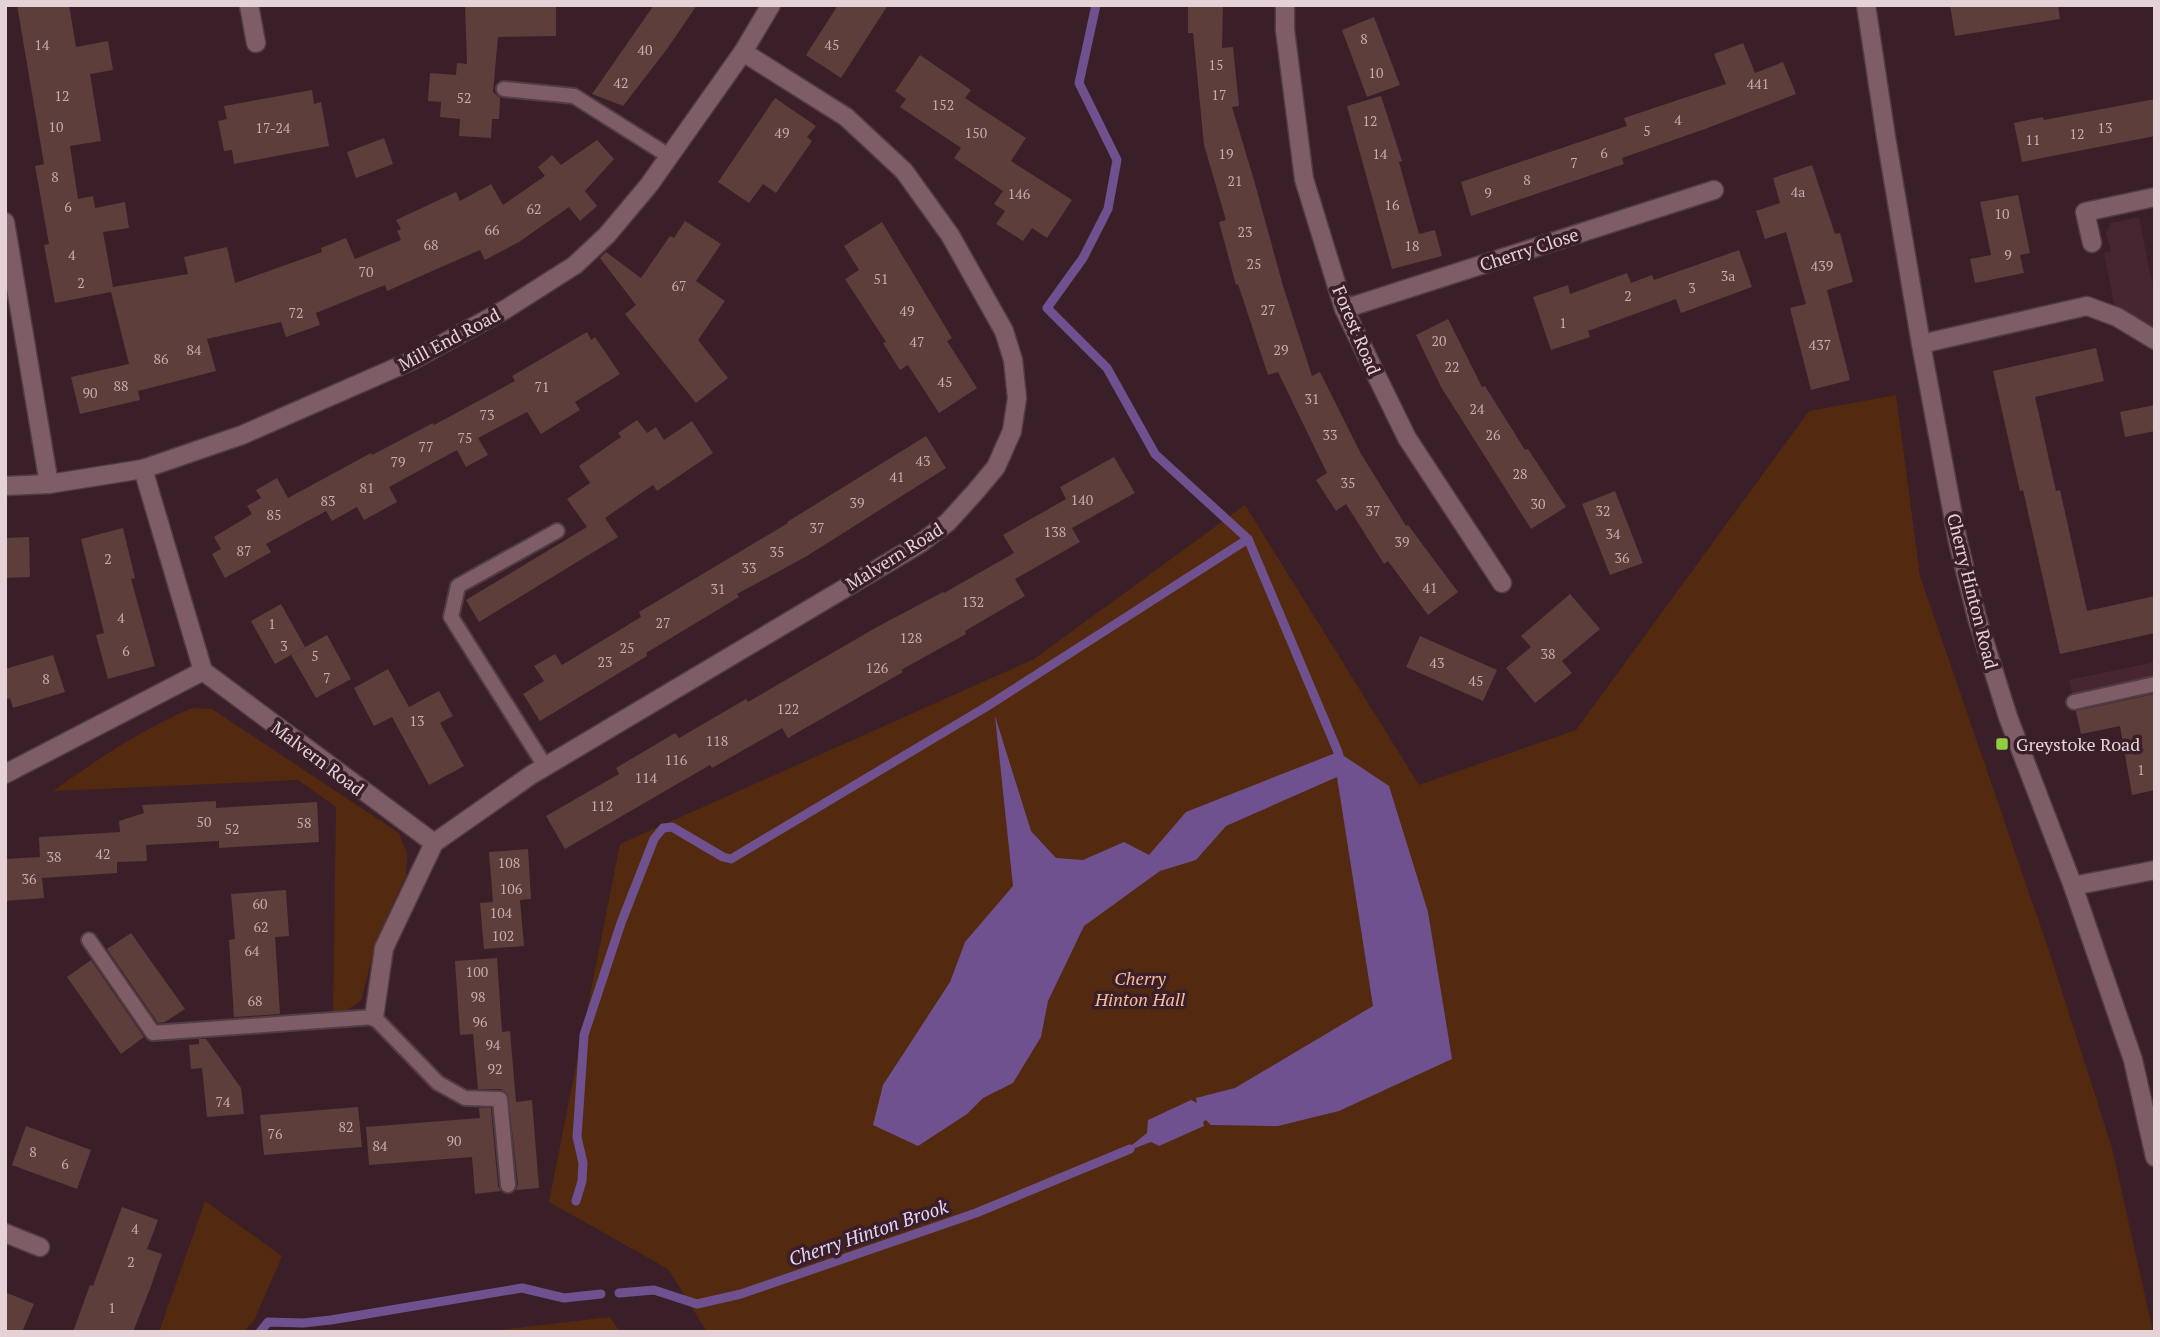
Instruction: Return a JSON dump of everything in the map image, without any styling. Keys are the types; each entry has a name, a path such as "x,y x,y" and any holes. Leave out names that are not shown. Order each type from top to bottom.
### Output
{"street":[{"path":"250,5 256,43"},
{"name":"Mill End Road","path":"5,486 49,484 143,470 242,435 411,361 506,309 575,265 607,235 649,185 743,52 771,5"},
{"name":"Forest Road","path":"1285,5 1285,30 1304,178 1344,309 1407,438 1502,583"},
{"name":"Cherry Hinton Road","path":"1866,5 1921,344 1958,542 1977,618 2007,717 2073,886 2133,1060 2155,1157"},
{"name":"Malvern Road","path":"374,1017 384,948 434,843 545,766 921,543 948,522 996,467 1012,431 1017,398 1013,360 1004,331 950,235 904,170 846,117 743,52"},
{"name":"Cherry Close","path":"1344,309 1714,190"},
{"path":"2092,243 2085,212 2155,197"},
{"path":"5,222 49,484"},
{"path":"1921,344 2087,306 2117,317 2155,340"},
{"path":"5,774 203,671 143,470"},
{"name":"Malvern Road","path":"203,671 434,843"},
{"path":"2073,886 2155,870"},
{"path":"5,1233 40,1247"}],"lane":[{"path":"504,89 574,96 669,156"},
{"path":"545,766 451,617 458,586 557,531"},
{"path":"2074,702 2155,684"},
{"path":"89,940 153,1033 374,1017 438,1083 465,1098 500,1099 508,1185"}],"shaded area":[{"path":"2139,217 2155,299 2155,340 2117,317 2104,253 2111,251 2106,233 2111,223"},
{"path":"2155,662 2155,719 2081,734 2069,680"},
{"path":"995,716 1031,831 1056,858 1083,860 1124,842 1149,855 1186,812 1338,752 1389,786 1428,912 1452,1059 1339,1111 1278,1126 1211,1125 1206,1120 1203,1122 1204,1126 1159,1146 1151,1142 1122,1153 1147,1133 1148,1120 1191,1100 1197,1103 1196,1098 1235,1088 1373,1006 1337,777 1226,826 1196,860 1160,871 1084,926 1048,1001 1041,1037 1013,1083 983,1098 967,1114 918,1146 873,1125 883,1085 950,982 965,942 1013,886"}],"green space":[{"name":"Cherry Hinton Hall","path":"1896,395 1920,576 2049,951 2112,1148 2153,1332 707,1332 668,1269 549,1202 620,844 1034,659 1245,505 1419,785 1576,730 1809,411"},
{"path":"192,708 212,709 399,833 407,853 406,876 377,938 361,1001 333,1019 336,807 298,780 53,791 120,746"},
{"path":"205,1201 282,1256 254,1321 243,1332 159,1332"},
{"path":"610,1317 620,1332 482,1332"}],"building":[{"path":"17,5 69,5 76,47 108,41 113,70 90,74 101,141 70,146 78,199 93,196 95,208 125,202 129,228 103,232 113,287 188,274 184,257 227,247 235,283 322,252 321,248 346,238 355,259 401,240 397,231 401,229 396,220 456,192 460,201 491,184 503,205 545,176 538,167 552,155 561,165 597,140 614,159 585,191 597,206 580,221 569,207 519,242 485,260 480,250 387,291 385,285 316,313 320,325 286,337 281,322 207,339 216,371 138,391 140,400 80,414 71,377 129,364 111,292 55,303 44,245 49,244 35,166 44,164"},
{"path":"465,5 556,5 556,36 498,37 493,92 500,98 499,119 492,119 491,138 459,136 460,119 440,117 441,102 428,101 430,73 456,75 457,63 467,64"},
{"path":"654,5 697,5 623,106 592,94"},
{"path":"838,5 888,5 841,78 806,55"},
{"path":"1188,5 1223,5 1222,48 1233,47 1239,106 1232,107 1283,286 1312,376 1320,372 1361,454 1406,526 1408,525 1458,592 1428,615 1388,561 1384,564 1346,504 1336,511 1316,480 1327,473 1278,372 1268,375 1238,284 1236,285 1219,222 1226,220 1204,145 1193,33 1188,33"},
{"path":"1950,5 2058,5 2060,19 1955,36"},
{"path":"1374,17 1400,85 1367,97 1342,30"},
{"path":"1743,43 1755,73 1783,62 1796,94 1622,158 1624,164 1471,216 1461,182 1627,126 1624,118 1726,84 1714,54"},
{"path":"920,55 971,90 965,98 1026,138 1011,161 1072,200 1047,238 1032,228 1023,241 996,224 1005,211 994,204 1003,191 954,158 961,148 900,107 906,99 895,91"},
{"path":"312,90 314,104 321,102 329,146 234,164 232,150 224,151 218,121 227,119 224,106"},
{"path":"1381,96 1402,161 1399,162 1419,234 1435,230 1442,256 1392,269 1347,106"},
{"path":"775,98 816,126 807,137 812,141 776,193 763,184 749,203 718,182"},
{"path":"2155,99 2155,136 2022,162 2014,123"},
{"path":"384,138 393,164 356,178 347,152"},
{"path":"1812,165 1835,234 1840,233 1853,282 1827,290 1850,380 1811,390 1790,308 1806,304 1786,232 1765,239 1756,211 1780,203 1773,178"},
{"path":"2018,195 2030,253 2020,255 2024,273 1975,283 1970,259 1991,255 1980,202"},
{"path":"685,221 721,244 696,281 725,301 698,340 728,378 696,403 625,314 636,305 600,258 606,252 641,278 670,236 674,238"},
{"path":"882,222 952,338 947,341 977,388 939,413 908,365 900,370 883,343 886,342 845,279 859,270 844,246"},
{"path":"1739,250 1752,287 1681,313 1676,299 1588,331 1590,337 1551,350 1533,297 1568,285 1570,294 1627,273 1631,283 1652,275 1654,280"},
{"path":"1448,319 1482,387 1485,386 1525,450 1528,449 1566,507 1531,529 1441,387 1416,335"},
{"path":"587,332 591,340 595,337 620,374 575,402 580,410 541,434 527,412 478,438 488,455 466,467 457,450 389,487 397,502 364,520 357,507 332,521 326,511 266,544 271,552 225,578 212,554 221,549 214,537 252,514 247,506 261,498 256,490 277,478 288,498 515,381 512,376"},
{"path":"2096,348 2104,381 2035,397 2056,491 2060,490 2087,611 2155,596 2155,633 2060,654 1993,371"},
{"path":"2155,405 2155,431 2125,437 2120,412"},
{"path":"637,420 647,433 656,427 664,440 692,421 713,453 657,491 653,485 605,518 618,537 479,622 466,600 587,527 567,499 590,483 579,466 621,437 618,433"},
{"path":"926,436 946,468 807,556 737,594 739,597 540,721 523,694 544,681 534,666 555,654 562,665 641,617 639,612"},
{"path":"1114,457 1135,493 1072,528 1080,542 1015,579 1025,596 965,631 966,634 901,670 903,672 788,738 782,728 712,768 710,765 565,849 546,816 619,774 616,768 675,733 679,738 746,699 748,702 877,627 1014,553 1003,535 1066,499 1060,487"},
{"path":"1615,491 1643,563 1610,575 1582,504"},
{"path":"123,528 135,578 131,579 155,666 108,679 96,635 104,633 81,539"},
{"path":"29,537 30,577 5,578 5,538"},
{"path":"1570,594 1600,629 1562,661 1572,673 1535,703 1506,668 1531,647 1521,636"},
{"path":"281,604 305,647 275,664 251,621"},
{"path":"327,635 351,679 316,698 291,655"},
{"path":"1420,636 1497,670 1483,701 1406,667"},
{"path":"53,655 65,692 13,708 10,698 5,700 5,669"},
{"path":"388,669 409,707 439,691 453,716 440,723 464,766 429,785 392,717 374,726 354,688"},
{"path":"2155,694 2155,790 2132,795 2120,726 2081,734 2076,711"},
{"path":"216,801 216,808 317,802 319,842 219,848 219,841 146,845 147,861 117,862 117,873 42,878 44,898 5,901 5,859 40,857 39,837 120,832 119,821 144,813 142,805"},
{"path":"528,849 531,899 520,900 524,946 484,949 480,903 493,902 489,852"},
{"path":"286,890 289,936 275,937 280,1014 234,1017 229,940 235,939 231,894"},
{"path":"131,933 185,1009 165,1022 158,1023 107,949"},
{"path":"497,958 502,1032 510,1031 516,1102 532,1100 539,1188 516,1190 518,1184 508,1094 501,1089 478,1089 473,1034 460,1035 455,961"},
{"path":"91,960 144,1037 121,1054 67,977"},
{"path":"199,1039 206,1039 241,1088 244,1114 207,1117 202,1068 191,1069 189,1045 199,1044"},
{"path":"358,1107 362,1147 264,1155 260,1115"},
{"path":"479,1108 491,1108 498,1186 501,1191 475,1194 472,1157 369,1165 366,1127 480,1118"},
{"path":"26,1126 91,1150 77,1189 12,1165"},
{"path":"122,1207 158,1220 147,1249 162,1254 133,1332 73,1332 90,1285 93,1286"},
{"path":"5,1292 34,1304 22,1332 5,1332"}],"waterway":[{"path":"1096,5 1079,83 1117,160 1108,209 1083,258 1047,308 1107,368 1155,454 1248,539 1340,760"},
{"path":"576,1201 582,1181 583,1163 577,1137 584,1035 621,923 654,839 663,828 672,827 731,859 986,707 1248,539"},
{"name":"Cherry Hinton Brook","path":"619,1293 654,1290 697,1304 741,1294 976,1213 1130,1149"},
{"name":"Cherry Hinton Brook","path":"260,1332 268,1322 303,1323 331,1320 522,1288 564,1298 601,1294"}],"place":[{"name":"Greystoke Road","path":"2002,744"}]}
